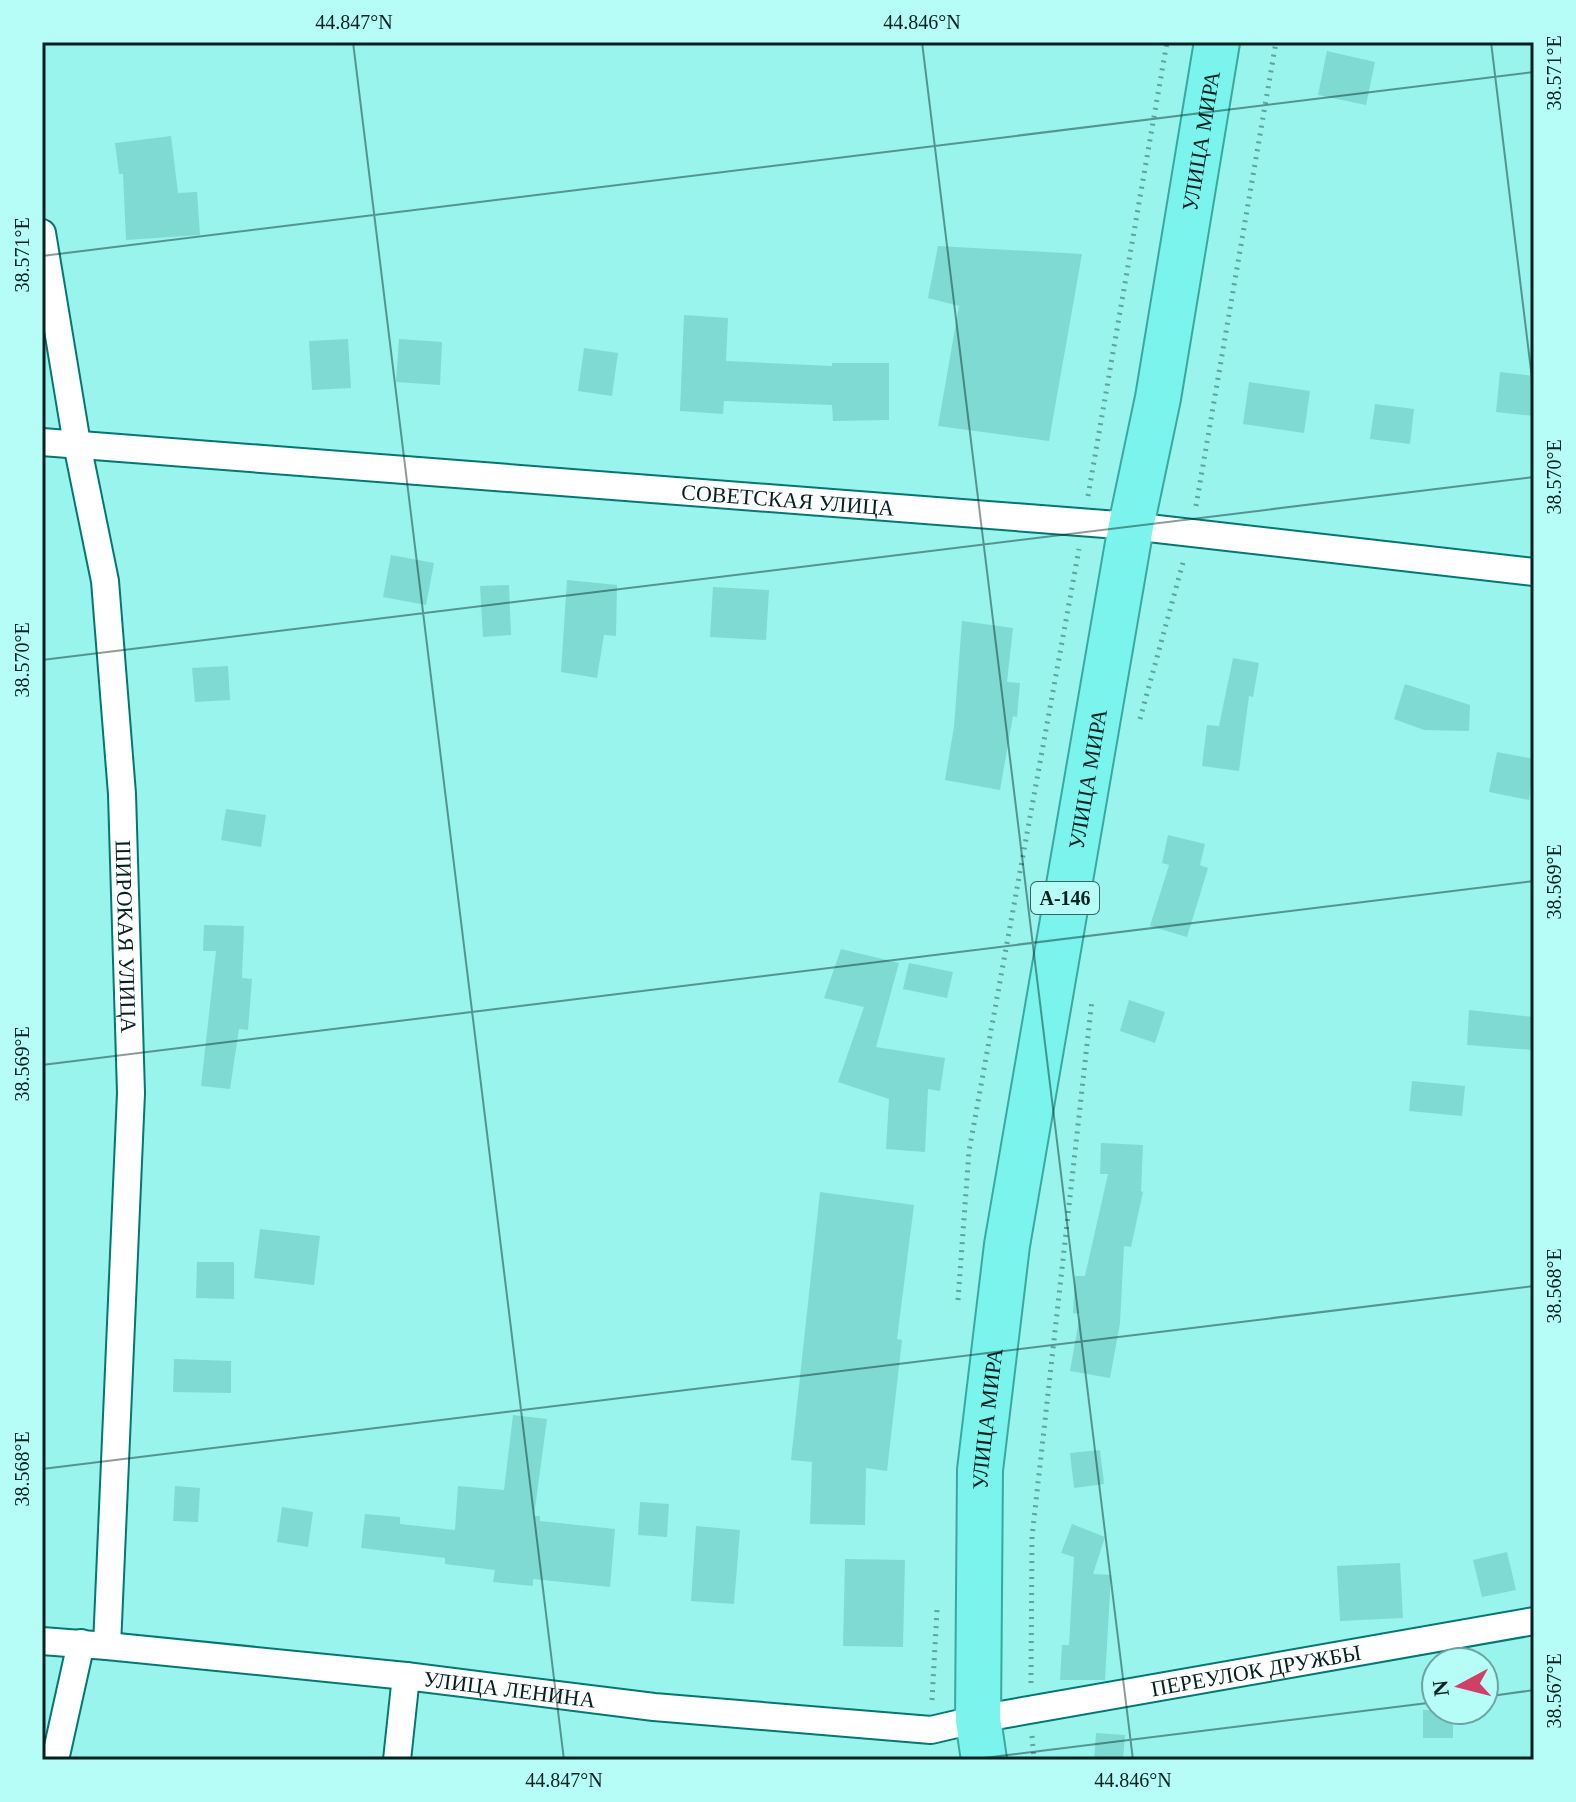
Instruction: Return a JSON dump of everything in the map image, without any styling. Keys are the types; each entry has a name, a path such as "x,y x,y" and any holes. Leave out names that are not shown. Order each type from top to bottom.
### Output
{"highway":[{"name":"УЛИЦА МИРА","path":"981,1740 980,1470 1007,1245 1131,526 1158,398 1217,42"}],"street":[{"name":"ШИРОКАЯ УЛИЦА","path":"42,233 77,444 105,581 122,794 131,1093 107,1646"},
{"name":"СОВЕТСКАЯ УЛИЦА","path":"42,442 1131,526 1534,572"},
{"name":"ПЕРЕУЛОК ДРУЖБЫ","path":"981,1740 1030,1712 1534,1621"},
{"name":"УЛИЦА ЛЕНИНА","path":"42,1641 406,1676 654,1707 931,1730 981,1740"},
{"path":"55,1760 81,1643"},
{"path":"397,1760 406,1676"}],"path":[{"path":"1137,731 1192,533 1276,42"},
{"path":"1034,1760 1030,1712 1032,1537 1092,997"}],"building":[{"path":"1327,51 1375,62 1366,105 1318,95"},
{"path":"171,136 178,193 197,192 200,235 126,240 123,174 119,174 115,143"},
{"path":"938,246 1082,254 1049,441 938,426 959,306 928,298"},
{"path":"684,315 728,318 726,361 832,366 832,363 889,363 889,420 833,421 832,405 724,401 723,414 680,411"},
{"path":"348,339 351,388 312,390 309,341"},
{"path":"399,339 442,342 440,385 396,382"},
{"path":"584,348 618,353 612,396 578,391"},
{"path":"1500,372 1534,376 1534,416 1496,412"},
{"path":"1249,382 1310,391 1304,433 1243,424"},
{"path":"1375,404 1414,409 1410,444 1370,439"},
{"path":"391,555 434,563 426,605 383,597"},
{"path":"567,580 617,585 616,636 604,635 597,678 561,672"},
{"path":"509,585 511,635 483,637 480,586"},
{"path":"713,587 769,590 766,640 710,637"},
{"path":"962,621 1013,628 1007,682 1020,683 1017,717 1013,716 1000,790 945,780 954,727"},
{"path":"1233,658 1259,663 1253,697 1249,696 1239,771 1202,766 1207,725 1219,726"},
{"path":"228,666 230,700 195,702 192,668"},
{"path":"1405,684 1470,705 1469,731 1424,730 1394,719"},
{"path":"1497,752 1534,759 1529,800 1489,792"},
{"path":"226,809 266,815 261,847 221,840"},
{"path":"1168,835 1205,844 1200,865 1208,868 1187,937 1150,926 1169,865 1162,863"},
{"path":"204,925 244,926 242,978 252,979 248,1030 239,1029 230,1089 201,1086 216,951 203,951"},
{"path":"841,949 899,963 876,1047 945,1058 940,1091 928,1089 925,1152 886,1149 889,1099 838,1082 864,1007 824,998"},
{"path":"909,963 953,972 947,998 903,989"},
{"path":"1129,1000 1165,1012 1155,1043 1120,1031"},
{"path":"1469,1010 1534,1017 1534,1050 1467,1045"},
{"path":"1412,1081 1465,1086 1462,1116 1409,1111"},
{"path":"1101,1143 1143,1145 1143,1192 1131,1247 1124,1246 1120,1323 1110,1378 1070,1371 1080,1314 1073,1313 1075,1276 1085,1276 1108,1174 1100,1174"},
{"path":"820,1192 914,1205 897,1339 902,1340 887,1471 866,1468 865,1525 810,1524 812,1462 791,1460"},
{"path":"260,1229 320,1236 314,1285 254,1278"},
{"path":"197,1262 234,1262 234,1299 196,1298"},
{"path":"174,1359 231,1361 231,1393 173,1392"},
{"path":"513,1415 547,1419 534,1516 540,1516 540,1521 615,1529 610,1587 533,1579 533,1586 493,1582 495,1570 445,1564 445,1558 361,1548 365,1514 400,1517 400,1524 455,1530 458,1486 504,1490"},
{"path":"1100,1450 1104,1484 1074,1488 1070,1453"},
{"path":"175,1486 200,1488 198,1522 173,1521"},
{"path":"640,1502 669,1504 667,1537 638,1535"},
{"path":"282,1507 313,1512 308,1547 277,1542"},
{"path":"1072,1524 1105,1537 1093,1574 1111,1575 1105,1680 1060,1680 1062,1645 1069,1645 1074,1557 1061,1553"},
{"path":"696,1526 740,1530 734,1604 691,1601"},
{"path":"1507,1552 1516,1590 1482,1597 1473,1560"},
{"path":"845,1559 905,1560 903,1647 843,1646"},
{"path":"1400,1563 1403,1618 1340,1621 1337,1566"},
{"path":"1423,1726 1453,1726 1453,1738 1423,1738"},
{"path":"1096,1733 1125,1735 1123,1760 1094,1760"}]}
